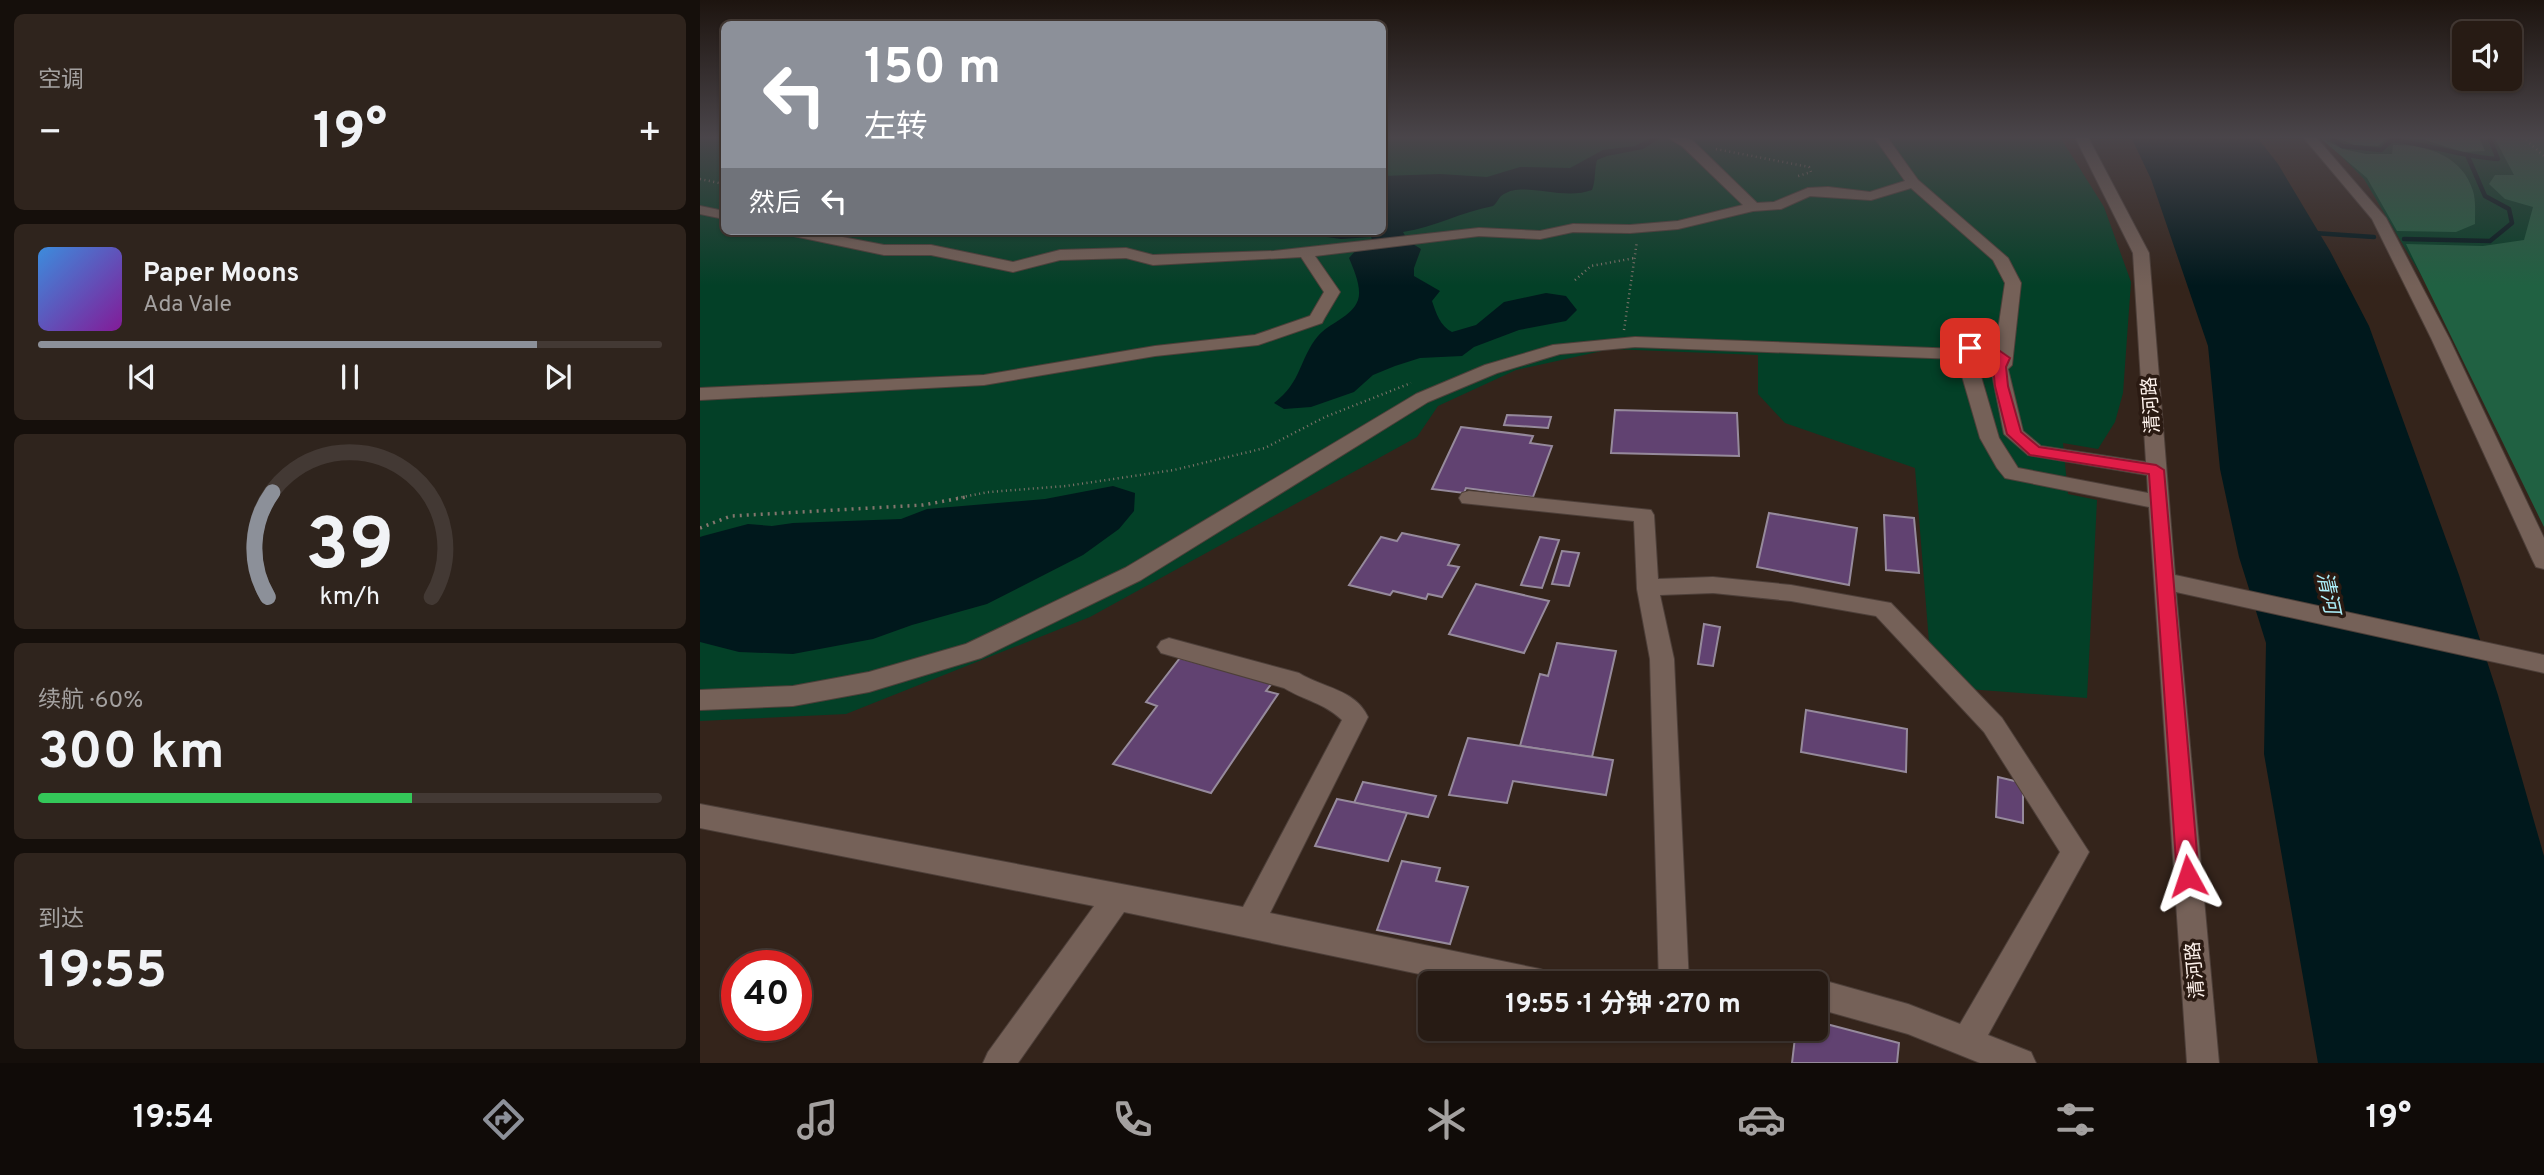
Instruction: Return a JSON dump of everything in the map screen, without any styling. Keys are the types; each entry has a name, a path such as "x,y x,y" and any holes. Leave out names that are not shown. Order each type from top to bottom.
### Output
{"street":[{"path":"1731,187 1753,207"},
{"path":"809,235 884,250 931,250 1013,267 1060,255 1126,253 1153,260 1307,253 1442,234 1479,232 1540,235 1573,228 1639,228 1713,219 1753,207 1776,206 1808,192 1828,191 1871,197 1902,187"},
{"path":"1917,187 2000,258 2013,284 2001,363"},
{"name":"清河路","path":"2107,187 2141,253 2164,581 2203,1063"},
{"path":"2354,187 2379,218 2440,338 2544,561"},
{"path":"700,210 721,214"},
{"path":"700,394 984,380 1155,351 1258,340 1315,319 1332,292 1307,253"},
{"path":"700,700 793,696 869,682 973,651 1133,574 1422,398 1490,369 1559,349 1622,343 1967,359"},
{"path":"2156,470 2035,452 2014,434 2001,363 1996,351 1983,347 1970,348 1967,359 1973,387 2001,464 2012,473 2158,502"},
{"path":"1469,498 1644,515 1648,589 1662,659 1674,971"},
{"path":"2164,581 2544,664"},
{"path":"1648,589 1667,585 1726,587 1791,593 1883,609 1993,725 2075,852 1967,1042"},
{"path":"1169,647 1292,680 1309,691 1335,698 1356,717 1251,923"},
{"path":"700,816 1251,923 1478,971"},
{"path":"999,1063 1117,898"},
{"path":"1828,997 1908,1019 2020,1063"}],"path":[{"path":"1622,343 1639,228"},
{"path":"1575,280 1591,266 1635,258"},
{"path":"700,528 732,516 923,505 989,492 1066,486 1174,470 1265,448 1325,417 1418,380"}],"green space":[{"path":"700,187 721,187 721,235 1386,235 1386,187 2091,187 2104,207 2131,282 2123,393 2115,422 2098,449 2063,443 2068,494 2097,500 2087,698 1954,688 1931,667 1915,468 1785,423 1758,394 1758,355 1611,349 1516,370 1438,406 1417,437 1090,617 846,714 700,721"},
{"path":"2369,187 2544,187 2544,522 2427,285"},
{"path":"2372,187 2471,187 2475,199 2475,224 2456,232 2397,231"},
{"path":"2492,187 2544,187 2544,527 2406,244 2483,246 2524,240 2533,207 2505,199"}],"water":[{"path":"1386,187 1593,187 1592,190 1581,193 1522,189 1512,191 1502,195 1493,206 1403,232 1408,241 1421,249 1414,276 1440,291 1432,301 1441,323 1452,332 1476,325 1504,302 1546,293 1566,296 1577,310 1566,321 1519,330 1474,347 1462,356 1420,358 1373,375 1354,392 1311,407 1284,409 1274,403 1290,387 1318,336 1351,311 1358,300 1357,279 1349,258 1356,250 1375,246 1371,237 1341,239 1312,235 1386,235"},
{"name":"清河","path":"2154,187 2292,187 2330,251 2369,326 2459,575 2498,695 2544,856 2544,1063 2318,1063 2264,754 2266,643 2239,557 2220,469 2208,346"},
{"path":"1113,486 1135,493 1134,511 1119,529 1083,555 987,604 873,639 793,654 739,652 700,642 700,537 748,524 772,526 901,519 927,509 1045,499"}],"building":[{"path":"1615,410 1737,413 1739,456 1611,453"},
{"path":"1507,415 1551,417 1548,428 1504,425"},
{"path":"1461,427 1533,436 1530,443 1552,446 1533,497 1466,488 1464,493 1432,489"},
{"path":"1769,513 1857,528 1849,585 1757,567"},
{"path":"1884,515 1914,518 1919,573 1886,570"},
{"path":"1402,533 1459,545 1448,565 1459,567 1442,597 1428,594 1426,599 1393,591 1390,595 1349,585 1381,537 1397,541"},
{"path":"1540,537 1559,540 1542,588 1521,585"},
{"path":"1562,551 1579,553 1569,586 1552,584"},
{"path":"1476,584 1549,601 1524,653 1449,634"},
{"path":"1704,624 1720,627 1713,666 1698,664"},
{"path":"1557,643 1616,651 1592,757 1520,746 1540,674 1548,676"},
{"path":"1180,658 1272,683 1266,691 1278,694 1211,793 1113,764 1157,706 1146,702"},
{"path":"1806,710 1907,729 1906,772 1801,752"},
{"path":"1468,738 1613,760 1606,795 1513,781 1507,803 1449,795"},
{"path":"1998,777 2023,783 2023,823 1996,817"},
{"path":"1363,782 1436,796 1428,817 1354,803"},
{"path":"1337,799 1407,813 1388,861 1315,846"},
{"path":"1402,861 1440,868 1436,881 1468,887 1450,944 1377,930"},
{"path":"1828,1024 1899,1043 1897,1063 1792,1063 1795,1041 1828,1041"}],"waterway":[{"path":"2404,239 2490,241 2512,223 2509,209 2485,196 2481,187"},
{"path":"2314,233 2374,237"}],"route":[{"path":"1970,348 1990,348 2003,358 2003,365 1999,367 2001,386 2014,434 2035,452 2156,470 2188,876"}]}
